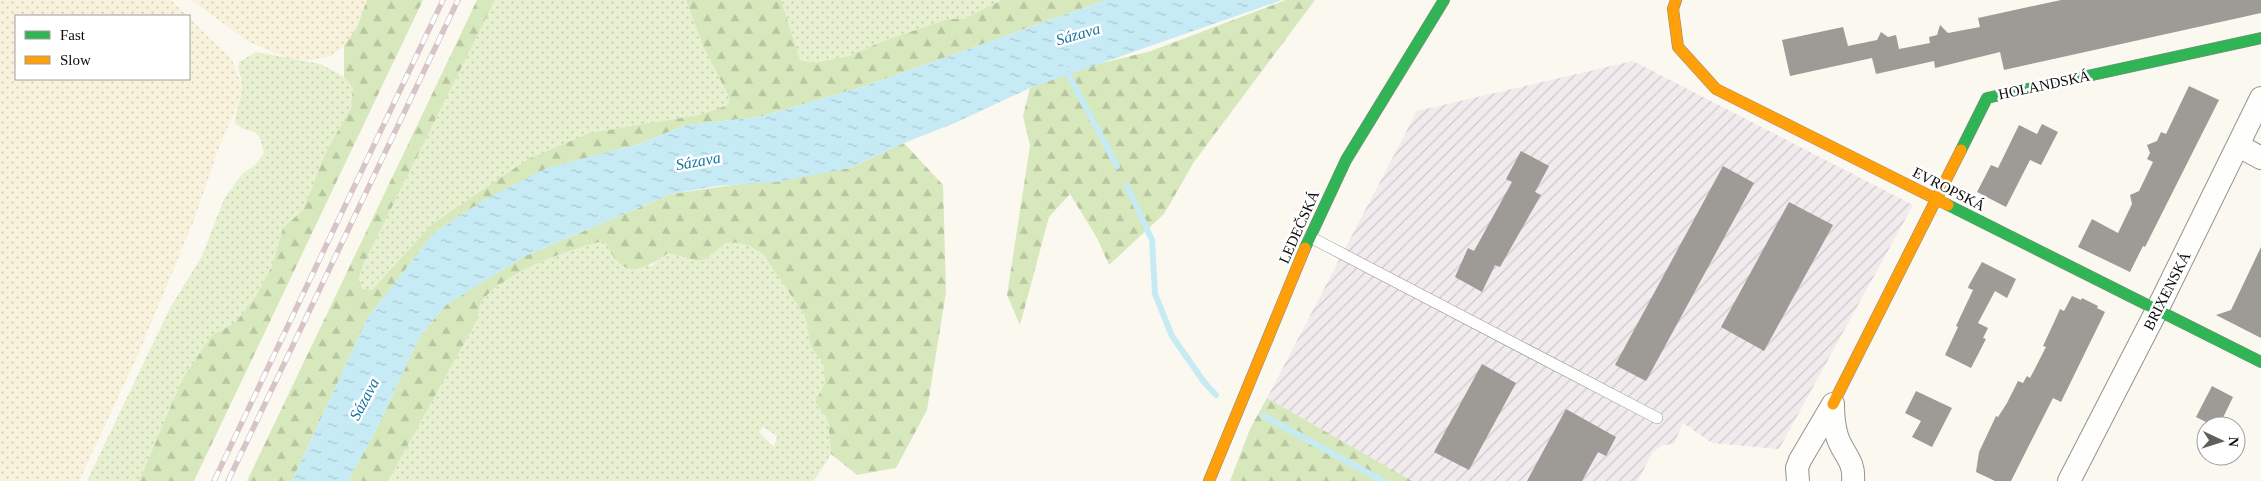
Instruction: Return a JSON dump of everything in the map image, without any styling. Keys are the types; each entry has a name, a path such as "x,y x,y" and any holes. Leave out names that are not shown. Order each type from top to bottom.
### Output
{"street":[{"name":"LEDEČSKÁ","path":"1209,481 1310,237 1346,160 1444,0"},
{"name":"EVROPSKÁ","path":"1676,0 1673,9 1678,47 1716,89 2261,362"},
{"name":"HOLANDSKÁ","path":"1798,481 1797,468 1800,460 1833,404 1987,98 2261,38"},
{"name":"BRIXENSKÁ","path":"2069,481 2157,310 2261,98"},
{"path":"2239,146 2261,158"},
{"path":"1833,404 1837,437 1851,461 1854,471 1853,481"}],"lane":[{"path":"1310,237 1657,418"}],"shaded area":[{"path":"0,0 171,0 186,15 15,15 15,80 190,80 190,19 232,60 242,85 240,99 217,153 194,220 140,350 79,481 0,481"},
{"path":"191,0 367,0 357,27 344,46 331,56 312,60 290,59 249,42"},
{"path":"1633,61 1913,205 1779,449 1712,443 1683,423 1674,444 1662,445 1652,453 1638,481 1412,481 1267,398 1417,111"}],"green space":[{"path":"367,0 423,0 194,481 139,481 182,380 211,336 236,322 256,296 272,266 283,228 303,210 325,154 351,107 353,88 344,77 344,46 357,27"},
{"path":"477,0 495,0 363,265 359,278 362,289 372,290 430,226 528,159 590,133 700,115 728,105 730,99 703,46 686,0 781,0 800,60 814,63 849,56 883,41 948,19 964,19 1002,0 1106,0 865,86 759,117 686,125 639,144 547,168 484,200 434,233 367,319 292,481 247,481"},
{"path":"495,0 686,0 703,46 730,99 728,105 430,226 372,290 361,289 359,278 363,265"},
{"path":"781,0 1002,0 964,19 948,19 883,41 849,56 814,63 800,60"},
{"path":"1286,0 1315,0 1194,162 1164,214 1109,265 1097,238 1070,194 1049,217 1020,325 1007,295 1030,146 1023,116 1030,88 1082,68 1151,51"},
{"path":"256,52 321,64 344,77 353,88 351,107 325,154 303,210 283,228 272,266 256,296 236,322 211,336 182,380 139,481 87,481 170,308 202,256 224,199 242,174 255,165 264,153 256,133 245,130 235,123 242,91 239,62"},
{"path":"904,143 943,185 946,292 927,410 896,468 857,475 831,454 828,420 815,402 825,383 823,363 811,347 805,316 763,254 748,245 732,242 725,244 706,259 698,261 668,253 657,261 636,269 623,266 617,261 603,241 555,256 520,272 492,291 482,301 477,320 388,481 348,481 377,428 420,336 446,305 525,256 671,194 850,168"},
{"path":"603,241 610,247 617,262 651,266 668,253 698,261 706,259 725,244 732,242 748,245 763,254 805,316 811,347 823,363 825,383 815,402 828,420 831,454 814,481 388,481 477,320 482,301 505,281 520,272 555,256","holes":["763,427 777,436 774,447 759,432"]},
{"path":"1267,398 1412,481 1230,481 1250,429"}],"water":[{"name":"Sázava","path":"1106,0 1282,0 1030,88 955,123 904,143 850,168 777,182 717,186 671,194 525,256 446,305 420,336 377,428 348,481 292,481 367,319 434,233 484,200 547,168 639,144 686,125 759,117 865,86"}],"building":[{"path":"2061,0 2261,0 2261,13 2004,70 2000,52 1935,68 1934,61 1876,74 1872,58 1790,76 1782,40 1843,27 1848,46 1877,40 1881,32 1888,37 1896,35 1899,49 1930,43 1929,37 1937,35 1940,25 1948,33 1980,27 1978,18"},
{"path":"2189,86 2219,100 2145,247 2143,246 2130,272 2078,247 2092,219 2118,233 2132,204 2130,195 2139,191 2153,162 2147,159 2150,153 2147,145 2157,141 2161,132 2166,134"},
{"path":"2042,124 2058,132 2041,165 2030,160 2006,207 1977,192 1991,165 1998,168 2019,125 2037,134"},
{"path":"1521,151 1549,166 1535,192 1541,195 1500,267 1495,265 1482,292 1455,277 1468,248 1474,251 1512,182 1506,179"},
{"path":"1723,166 1754,183 1646,381 1615,365"},
{"path":"1789,202 1833,225 1764,351 1721,327"},
{"path":"2261,247 2261,338 2216,315 2231,310"},
{"path":"1982,262 2016,279 2007,298 1995,291 1978,323 1988,328 1983,338 1986,339 1971,368 1945,355 1973,290 1968,288 1969,285"},
{"path":"2072,296 2081,300 2082,298 2105,312 2061,402 2053,398 2011,481 1995,481 1976,472 1979,452 1996,416 1998,417 2007,403 2018,381 2023,383 2027,376 2030,378 2046,347 2043,346 2060,309 2064,311"},
{"path":"1482,364 1516,383 1469,470 1434,452"},
{"path":"2212,386 2233,397 2224,416 2197,416"},
{"path":"1916,391 1952,408 1932,447 1912,437 1921,421 1905,413"},
{"path":"1566,409 1616,437 1606,456 1598,452 1582,481 1527,481"}],"waterway":[{"path":"1065,68 1117,166"},
{"path":"1127,186 1152,240 1155,294 1172,336 1204,382 1216,395"},
{"path":"1264,416 1383,481"}],"railway":[{"path":"214,481 443,0"},
{"path":"228,481 458,0"}],"traffic: fast":[{"path":"1305,248 1346,160 1444,0"},
{"path":"1961,150 1987,98 2261,38"},
{"path":"1948,205 2261,362"}],"traffic: slow":[{"path":"1676,0 1673,9 1678,47 1716,89 1948,205"},
{"path":"1833,404 1961,150"},
{"path":"1209,481 1305,248"}]}
